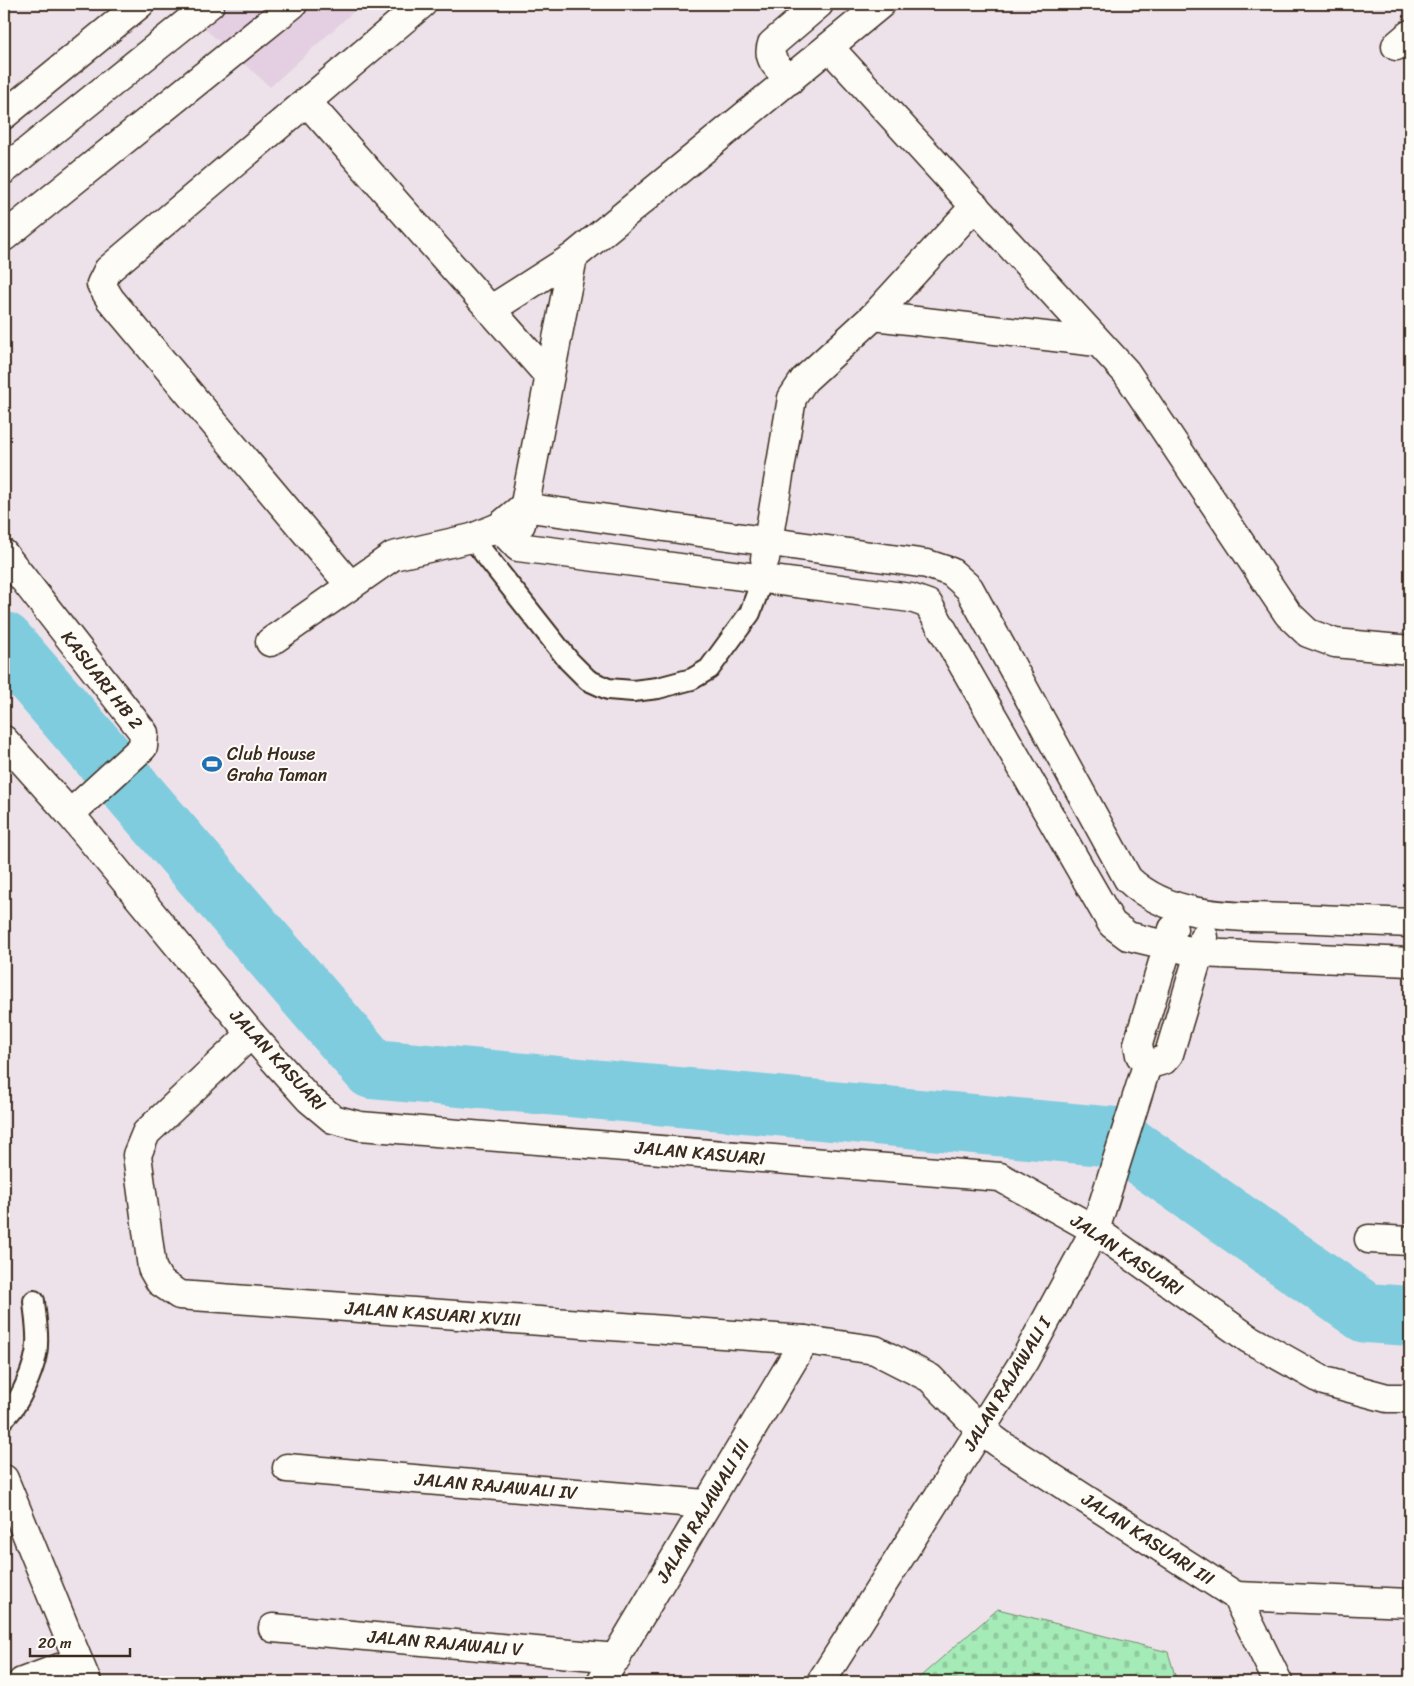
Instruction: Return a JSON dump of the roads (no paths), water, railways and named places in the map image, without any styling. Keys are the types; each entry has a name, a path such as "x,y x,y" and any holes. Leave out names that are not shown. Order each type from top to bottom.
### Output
{"street":[{"path":"4,115 140,4"},
{"path":"4,170 210,4"},
{"path":"4,237 293,4"},
{"path":"350,585 110,299 101,284 108,270 422,4"},
{"path":"790,80 772,61 769,52 772,44 820,4"},
{"path":"490,310 573,257 881,4"},
{"path":"829,48 1126,372 1288,614 1308,633 1335,644 1410,650"},
{"path":"307,102 549,376"},
{"path":"762,580 792,398 804,380 874,316 975,206"},
{"path":"518,547 523,507 573,257"},
{"path":"874,316 1097,342"},
{"path":"270,642 393,556 472,538 499,527 523,507 927,564 951,572 969,588 1128,879 1140,890 1156,900 1211,916 1410,923"},
{"path":"499,527 518,547 911,598 928,604 938,617 1112,924 1128,936 1199,953 1410,962"},
{"name":"KASUARI HB 2","path":"4,554 141,728 145,737 143,747 78,807"},
{"path":"4,740 78,807"},
{"name":"JALAN KASUARI","path":"78,807 251,1034 309,1099 333,1119 360,1126 1000,1178 1095,1230 1249,1339 1324,1381 1386,1398 1410,1398"},
{"path":"1179,907 1138,1044 1140,1055 1146,1068 1164,1060 1169,1054 1211,916"},
{"name":"JALAN KASUARI XVIII","path":"251,1034 146,1132 137,1155 152,1268 160,1282 179,1295 805,1340 875,1350 930,1378 980,1429"},
{"name":"JALAN RAJAWALI I","path":"821,1682 1024,1361 1095,1230 1146,1068"},
{"path":"1369,1239 1410,1241"},
{"name":"JALAN RAJAWALI III","path":"601,1682 805,1340"},
{"name":"JALAN KASUARI III","path":"980,1429 1003,1446 1236,1596"},
{"name":"JALAN RAJAWALI IV","path":"287,1468 706,1504"},
{"path":"4,1479 83,1671 22,1682"},
{"path":"1278,1682 1236,1596 1410,1603"},
{"name":"JALAN RAJAWALI V","path":"273,1628 617,1658"}],"lane":[{"path":"472,538 569,661 588,680 608,689 633,691 658,688 692,679 709,669 750,613 762,580"},
{"path":"4,1418 11,1412 27,1380 37,1346 34,1301"}],"waterway":[{"path":"4,642 372,1069 1115,1137 1366,1313 1410,1316"}],"place":[{"name":"Club House Graha Taman","path":"212,764"}]}
